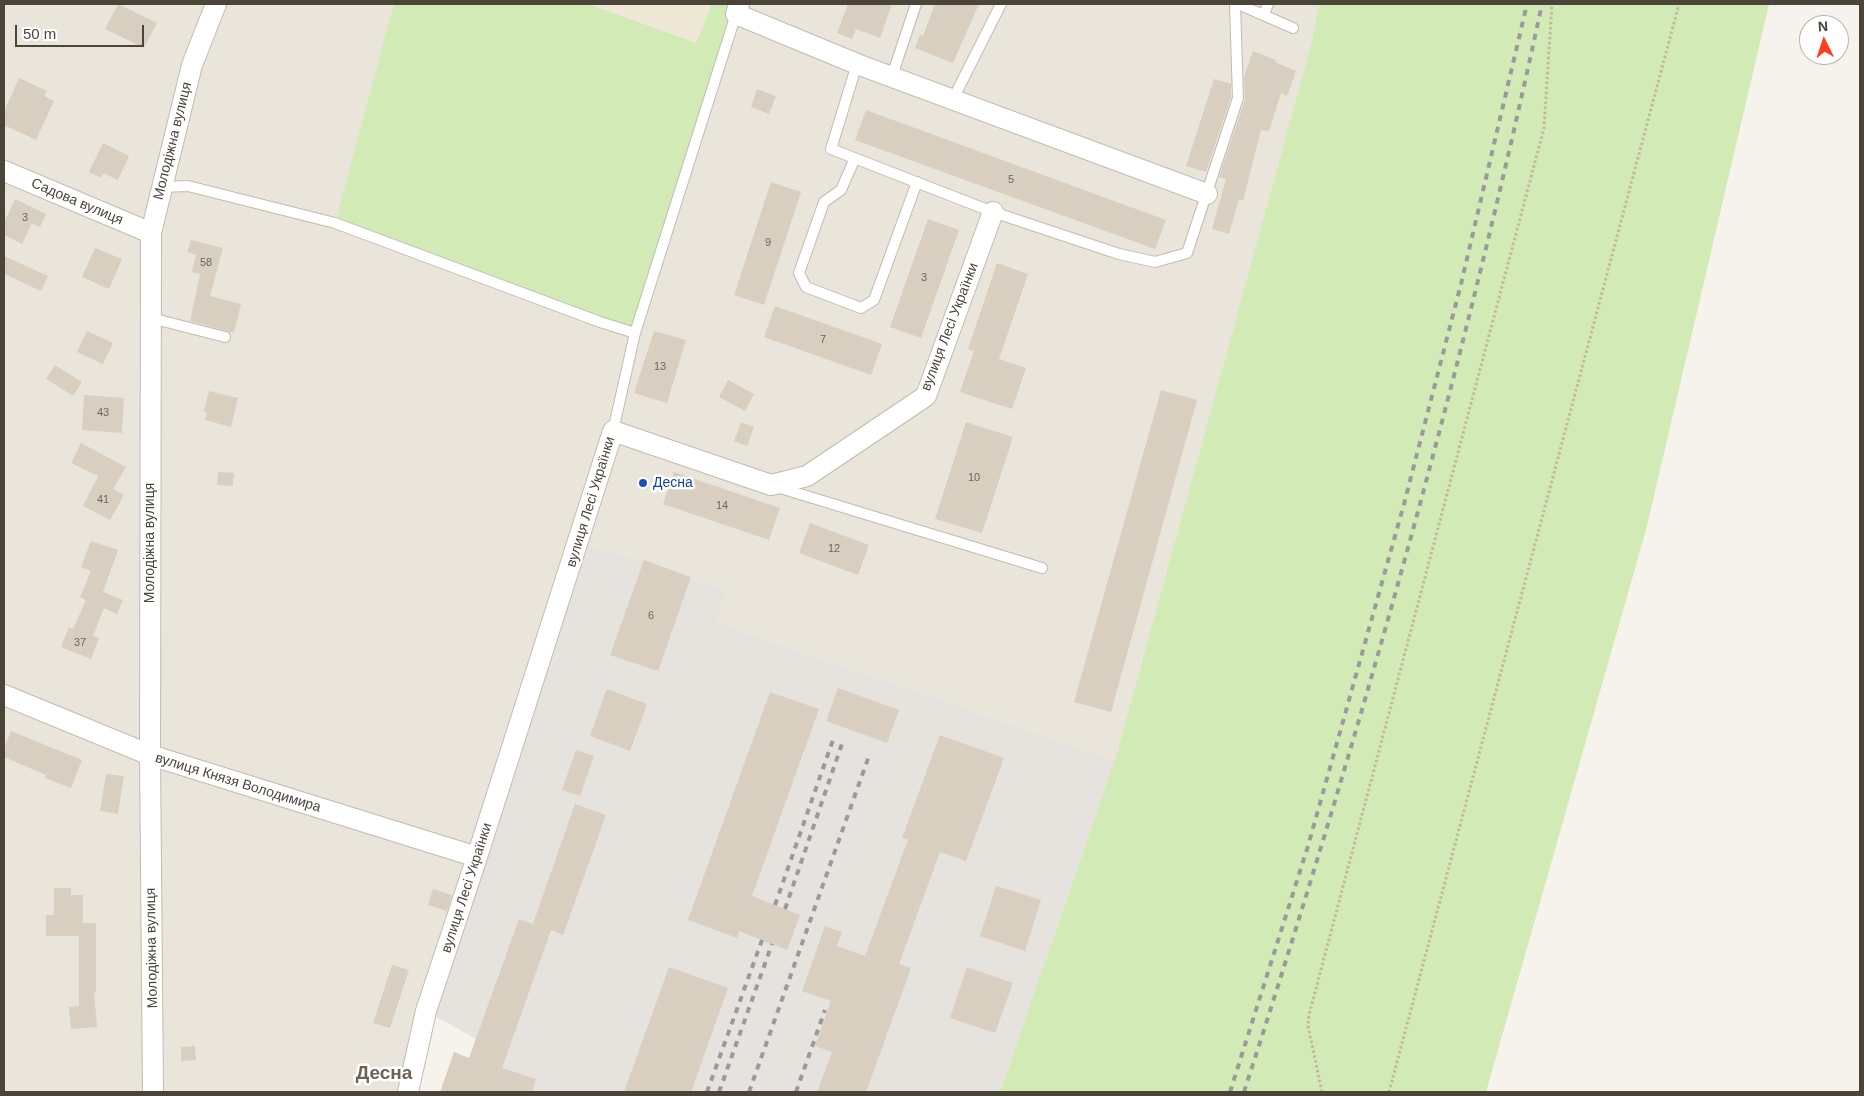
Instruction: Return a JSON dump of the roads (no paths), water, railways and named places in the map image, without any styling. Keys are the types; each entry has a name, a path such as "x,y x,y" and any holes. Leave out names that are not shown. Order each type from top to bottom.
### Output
{"street":[{"name":"Молодіжна вулиця","path":"153,1092 150,755 151,233 192,65 216,4"},
{"path":"738,9 857,64 1206,194"},
{"name":"Садова вулиця","path":"4,171 151,233"},
{"name":"вулиця Лесі Українки","path":"408,1092 426,1011 613,431 771,485 807,476 926,396 993,212"},
{"name":"вулиця Князя Володимира","path":"4,695 150,755 477,857"}],"lane":[{"path":"892,76 916,4"},
{"path":"953,99 1001,4"},
{"path":"857,64 831,149 993,212 1118,254 1155,262 1187,254 1238,98 1237,4 1293,28"},
{"path":"1264,14 1268,4"},
{"path":"613,431 635,333 738,9"},
{"path":"855,158 841,190 824,202 799,273 806,287 815,291 862,308 874,300 917,182"},
{"path":"162,187 188,186 335,223 600,322 635,333"},
{"path":"151,318 226,337"},
{"path":"771,485 1042,568"}],"railway":[{"path":"1230,1092 1308,846 1404,504 1461,284 1527,4"},
{"path":"1244,1092 1328,823 1407,552 1444,416 1478,279 1542,4"},
{"path":"775,905 834,737"},
{"path":"785,909 843,741"},
{"path":"749,1092 870,753"},
{"path":"707,1092 762,940"},
{"path":"719,1092 772,944"},
{"path":"796,1092 825,1010"}],"place":[{"name":"Десна","path":"643,483"}],"district":[{"name":"Десна","path":"384,1074"}]}
